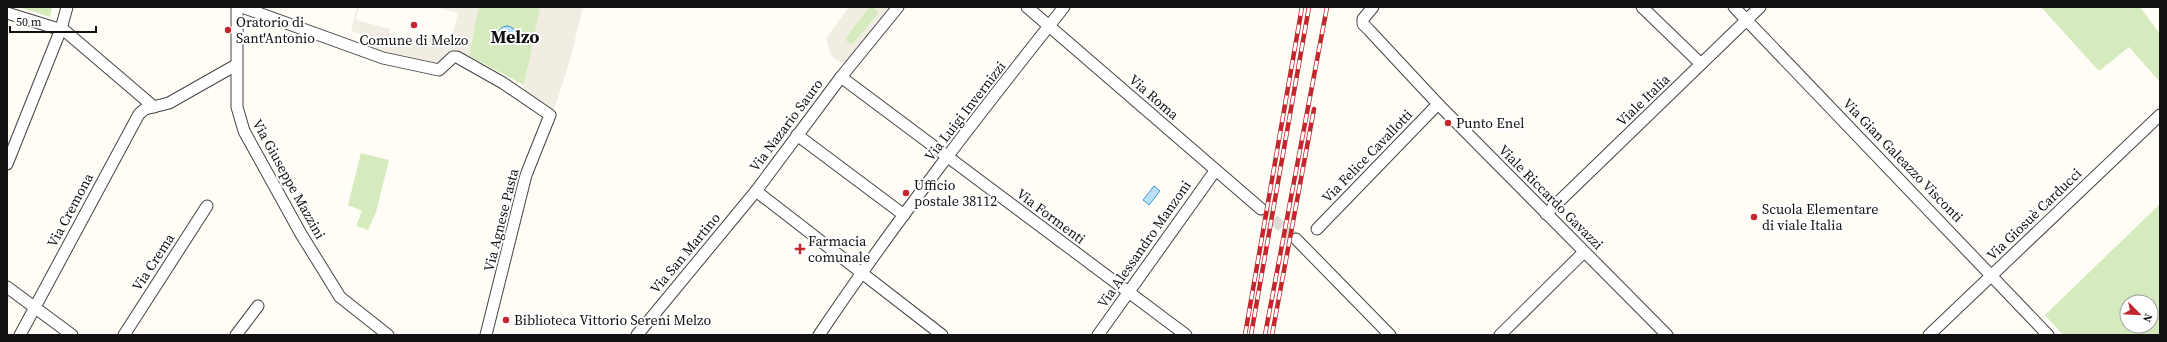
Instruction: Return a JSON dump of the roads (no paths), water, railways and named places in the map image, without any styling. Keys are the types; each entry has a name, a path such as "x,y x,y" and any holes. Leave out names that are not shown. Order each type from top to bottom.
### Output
{"street":[{"path":"7,164 62,29 66,7"},
{"name":"Via Giuseppe Mazzini","path":"237,7 238,37 236,65 239,119 301,234 342,299 388,335"},
{"name":"Via Agnese Pasta","path":"242,7 383,58 439,70 453,57 459,58 523,96 550,115 525,182 492,319 486,335"},
{"name":"Via Nazario Sauro","path":"756,190 841,77 898,7"},
{"name":"Via Roma","path":"1027,7 1261,210"},
{"name":"Via Luigi Invernizzi","path":"819,335 861,272 948,156 1064,7"},
{"name":"Viale Riccardo Gavazzi","path":"1373,7 1363,19 1365,26 1438,104 1667,335"},
{"path":"1642,7 1701,64"},
{"name":"Via Gian Galeazzo Visconti","path":"1734,7 1992,274 2048,335"},
{"name":"Viale Italia","path":"1546,214 1760,7"},
{"path":"7,12 62,29 154,107"},
{"name":"Via Cremona","path":"20,335 137,116 145,109 169,103 236,65"},
{"name":"Via Formenti","path":"841,77 1186,335"},
{"name":"Via Felice Cavallotti","path":"1317,229 1438,104"},
{"name":"Via Giosuè Carducci","path":"1929,335 2160,115"},
{"path":"797,135 904,215"},
{"name":"Via Alessandro Manzoni","path":"1098,335 1215,171"},
{"path":"756,190 941,335"},
{"name":"Via San Martino","path":"637,335 756,190"},
{"name":"Via Crema","path":"124,335 207,206"},
{"path":"1296,239 1390,335"},
{"path":"1500,335 1584,252"},
{"path":"7,287 72,335"},
{"path":"236,335 258,306"}],"water":[{"path":"507,26 513,29 516,35 513,41 507,44 501,41 498,35 501,29"},
{"path":"1154,186 1160,191 1149,205 1143,200"}],"tunnel":[{"path":"1261,209 1296,239"}],"railway":[{"path":"1245,335 1302,7"},
{"path":"1251,335 1309,7"},
{"path":"1265,335 1327,7"},
{"path":"1272,335 1314,109"}],"place":[{"name":"Comune di Melzo","path":"414,25"},
{"name":"Oratorio di Sant'Antonio","path":"228,30"},
{"name":"Punto Enel","path":"1448,123"},
{"name":"Ufficio postale 38112","path":"906,193"},
{"name":"Scuola Elementare di viale Italia","path":"1754,217"},
{"name":"Farmacia comunale","path":"800,249"},
{"name":"Biblioteca Vittorio Sereni Melzo","path":"506,320"}],"district":[{"name":"Melzo","path":"515,37"}]}
